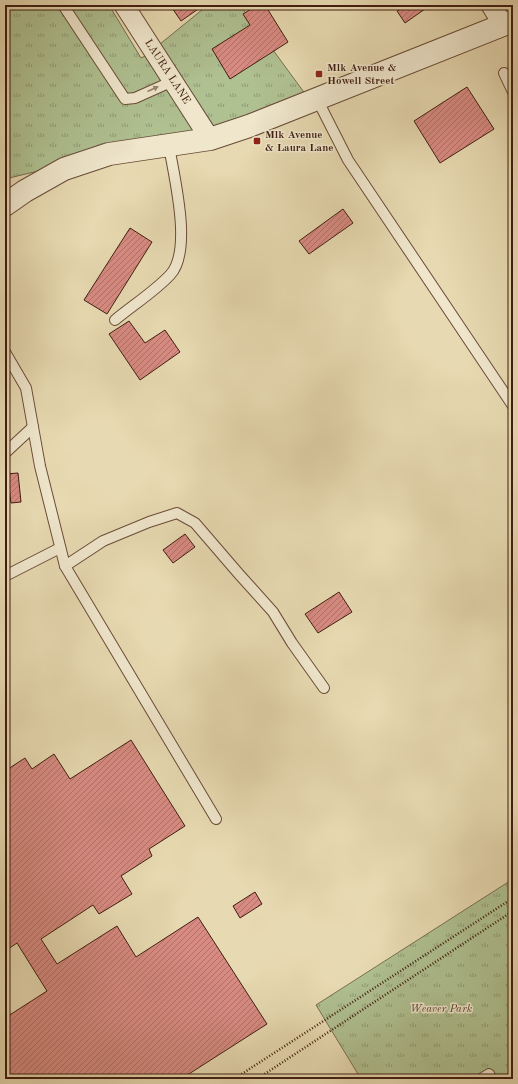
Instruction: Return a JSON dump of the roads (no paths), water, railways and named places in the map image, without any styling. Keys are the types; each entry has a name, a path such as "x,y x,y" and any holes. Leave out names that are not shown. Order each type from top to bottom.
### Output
{"street":[{"name":"LAURA LANE","path":"124,5 210,139"},
{"path":"5,205 24,191 64,169 109,154 210,139 249,126 508,23 491,5"}],"lane":[{"path":"63,5 125,99 134,98 172,81"},
{"path":"504,73 513,92"},
{"path":"317,99 348,160 513,406"},
{"path":"115,320 171,274 178,261 183,236 169,146"},
{"path":"5,352 26,388 40,466 65,566 216,818"},
{"path":"5,453 33,427"},
{"path":"65,566 103,541 149,522 177,513 195,523 273,612 292,643 324,688"},
{"path":"5,576 60,548"},
{"path":"481,1079 489,1074 492,1079"}],"place":[{"name":"Mlk Avenue & Howell Street","path":"319,74"},
{"name":"Mlk Avenue & Laura Lane","path":"257,141"}],"park label":[{"name":"Weaver Park","path":"441,1009"}]}
